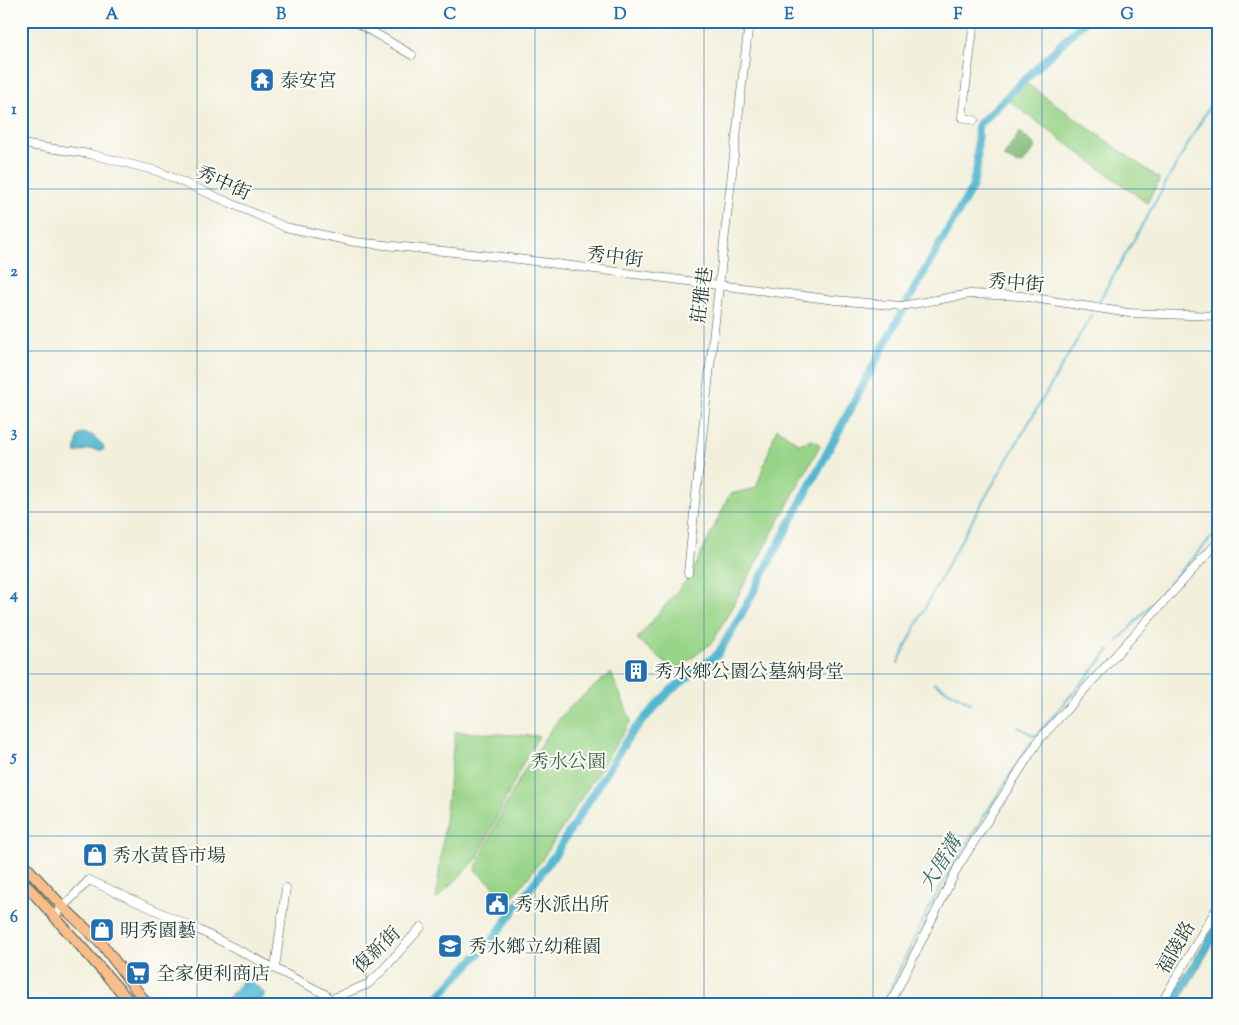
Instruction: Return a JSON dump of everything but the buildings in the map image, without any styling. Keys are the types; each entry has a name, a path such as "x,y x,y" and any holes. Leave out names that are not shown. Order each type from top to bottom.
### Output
{"main road":[{"path":"21,861 62,906 102,944 148,1004"},
{"path":"21,878 132,1004"}],"street":[{"path":"354,21 412,55"},
{"name":"莊雅巷","path":"688,573 712,334 720,286 749,21"},
{"path":"974,21 962,117 974,120"},
{"name":"秀中街","path":"21,144 90,154 158,171 285,226 356,242 502,257 720,286 901,306 970,294 1021,296 1129,313 1218,316"},
{"path":"890,1004 959,865 1039,740 1218,542"},
{"path":"54,916 89,880 199,930 275,968 325,994 329,1002"},
{"path":"275,968 286,888"},
{"name":"福陵路","path":"1160,1004 1218,906"},
{"name":"復新街","path":"329,1002 368,984 382,971 421,926"}],"green space":[{"path":"1026,83 1160,179 1147,203 1008,100"},
{"path":"1020,132 1036,146 1023,164 1015,163 1003,157"},
{"path":"777,428 799,444 812,440 820,445 713,642 675,671 637,639 691,575 730,494 756,488"},
{"name":"秀水公園","path":"611,673 631,721 541,861 510,900 475,870 512,792 546,736 570,707"},
{"path":"455,732 539,736 522,765 477,859 436,900"}],"water":[{"path":"82,433 92,435 103,445 104,449 102,451 90,449 75,453 78,436"},
{"path":"1218,920 1218,935 1178,1004 1167,1004"},
{"path":"247,976 266,995 256,1004 223,1004"}],"waterway":[{"path":"431,1004 492,940 556,853 631,733 670,691 718,654 742,613 911,295 972,188 977,167 978,125 1085,21"},
{"path":"1098,303 1218,91"},
{"path":"898,663 967,530 1092,314"},
{"name":"大厝溝","path":"1118,641 1218,530"},
{"name":"大厝溝","path":"1035,737 1110,650"},
{"path":"934,683 971,703"},
{"path":"1018,727 1035,736"},
{"name":"大厝溝","path":"883,1004 932,902 1031,742"}],"place":[{"name":"泰安宮","path":"262,80"},
{"name":"秀水鄉公園公墓納骨堂","path":"636,671"},
{"name":"秀水黃昏市場","path":"95,855"},
{"name":"秀水派出所","path":"497,904"},
{"name":"明秀園藝","path":"102,930"},
{"name":"秀水鄉立幼稚園","path":"450,946"},
{"name":"全家便利商店","path":"138,973"}]}
